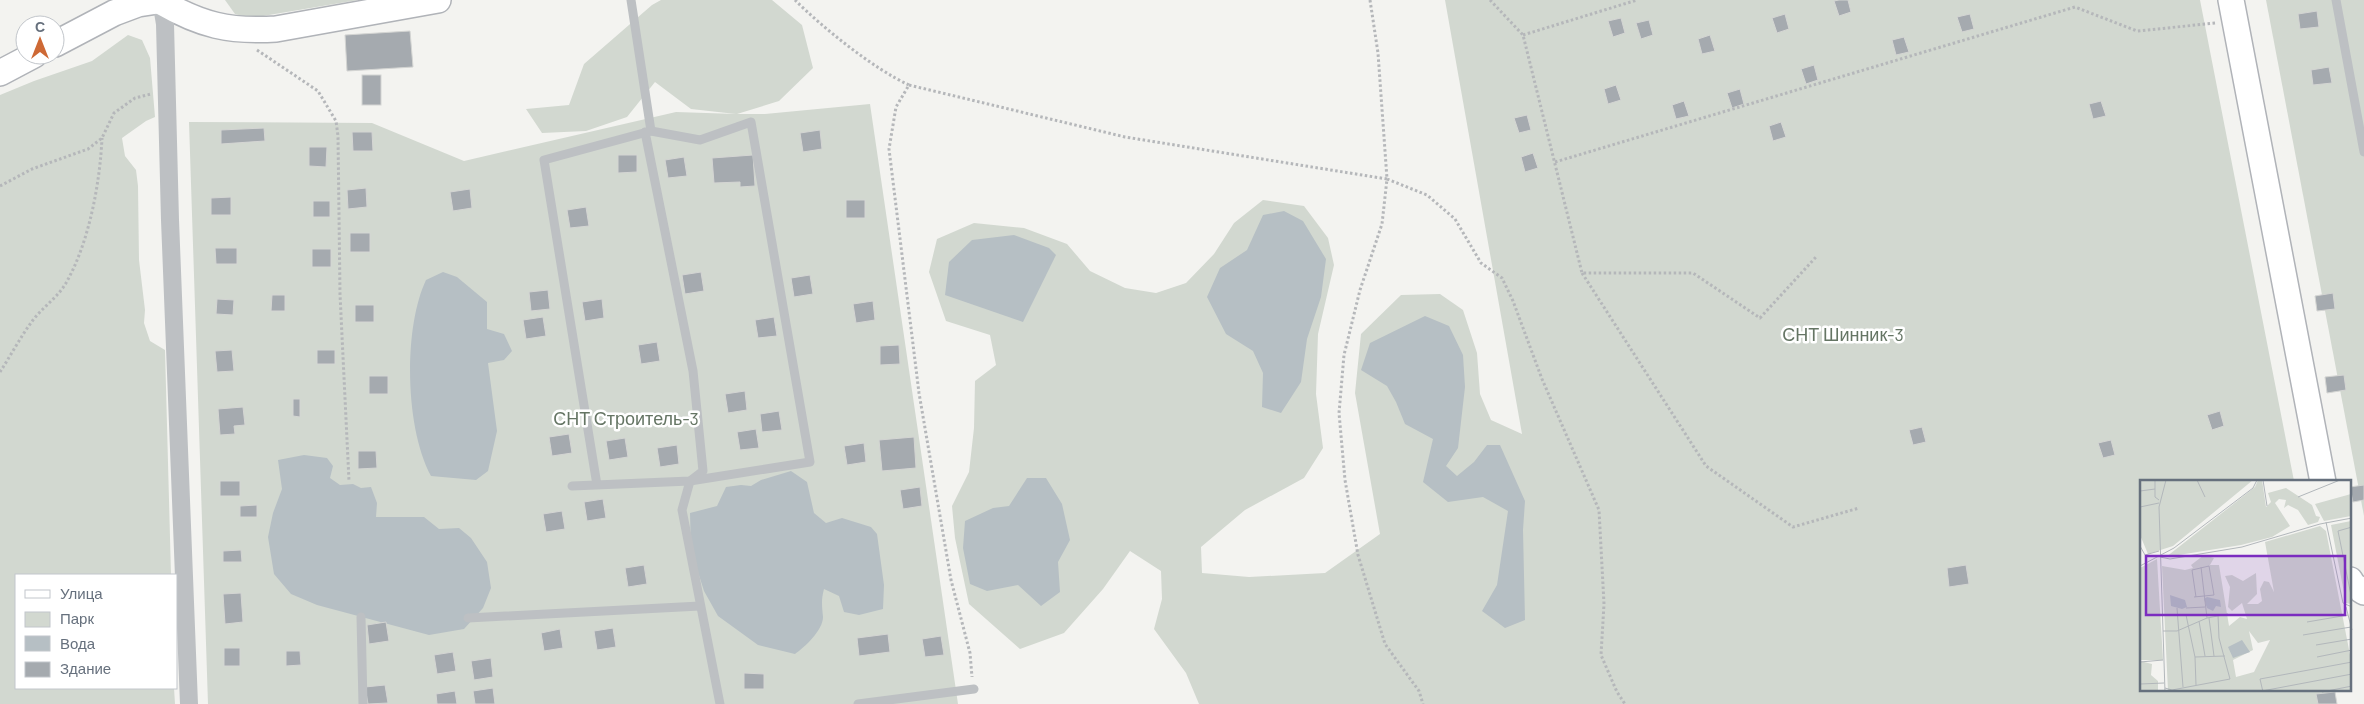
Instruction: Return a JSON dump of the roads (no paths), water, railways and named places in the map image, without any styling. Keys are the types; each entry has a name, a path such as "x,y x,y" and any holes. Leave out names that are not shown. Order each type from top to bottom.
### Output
{"street":[{"path":"65,39 114,13 138,4 162,1 186,16 204,23 225,29 249,31 276,29 438,0"},
{"path":"162,1 189,704"},
{"path":"2234,10 2323,480"},
{"path":"0,74 16,65"},
{"path":"2352,583 2364,592"}],"lane":[{"path":"631,0 648,132 693,371 703,471 690,482 682,510 720,704"},
{"path":"2336,0 2360,103 2364,152"},
{"path":"572,486 690,482 810,462 751,122 700,140 648,132 544,160 596,485"},
{"path":"468,618 700,606"},
{"path":"361,617 363,704"},
{"path":"858,704 974,689"}],"water":[{"path":"1284,211 1303,221 1326,259 1321,297 1307,339 1301,382 1281,413 1262,407 1263,373 1253,351 1226,334 1207,297 1220,268 1247,250 1263,215"},
{"path":"1014,235 1049,248 1056,255 1023,322 945,295 949,262 972,240"},
{"path":"443,272 457,277 487,302 487,329 504,334 512,351 504,360 488,363 497,431 488,471 476,480 431,476 422,456 416,432 410,378 413,325 426,280"},
{"path":"1425,316 1449,326 1463,355 1465,387 1458,448 1446,466 1457,476 1474,462 1487,445 1500,445 1525,501 1523,530 1525,620 1505,628 1482,611 1497,585 1508,511 1483,497 1448,502 1423,482 1433,439 1405,424 1387,386 1361,370 1370,343"},
{"path":"304,455 327,458 333,466 330,478 340,485 353,484 361,488 371,487 377,503 376,517 424,517 439,529 459,528 471,538 487,562 491,588 483,608 464,629 429,635 317,605 291,594 274,574 268,537 273,513 282,489 278,460"},
{"path":"791,471 807,482 814,513 826,523 842,518 871,527 877,534 884,585 883,609 859,615 844,612 839,596 824,589 822,600 823,617 820,627 808,643 795,654 758,645 718,616 704,591 691,550 690,513 717,506 726,487 751,486 761,480"},
{"path":"1027,478 1046,478 1062,504 1070,540 1058,562 1060,592 1041,606 1018,585 987,591 970,584 963,548 965,521 993,508 1009,506"}],"park label":[{"name":"СНТ Шинник-3","path":"1843,334"},
{"name":"СНТ Строитель-3","path":"626,418"}]}
